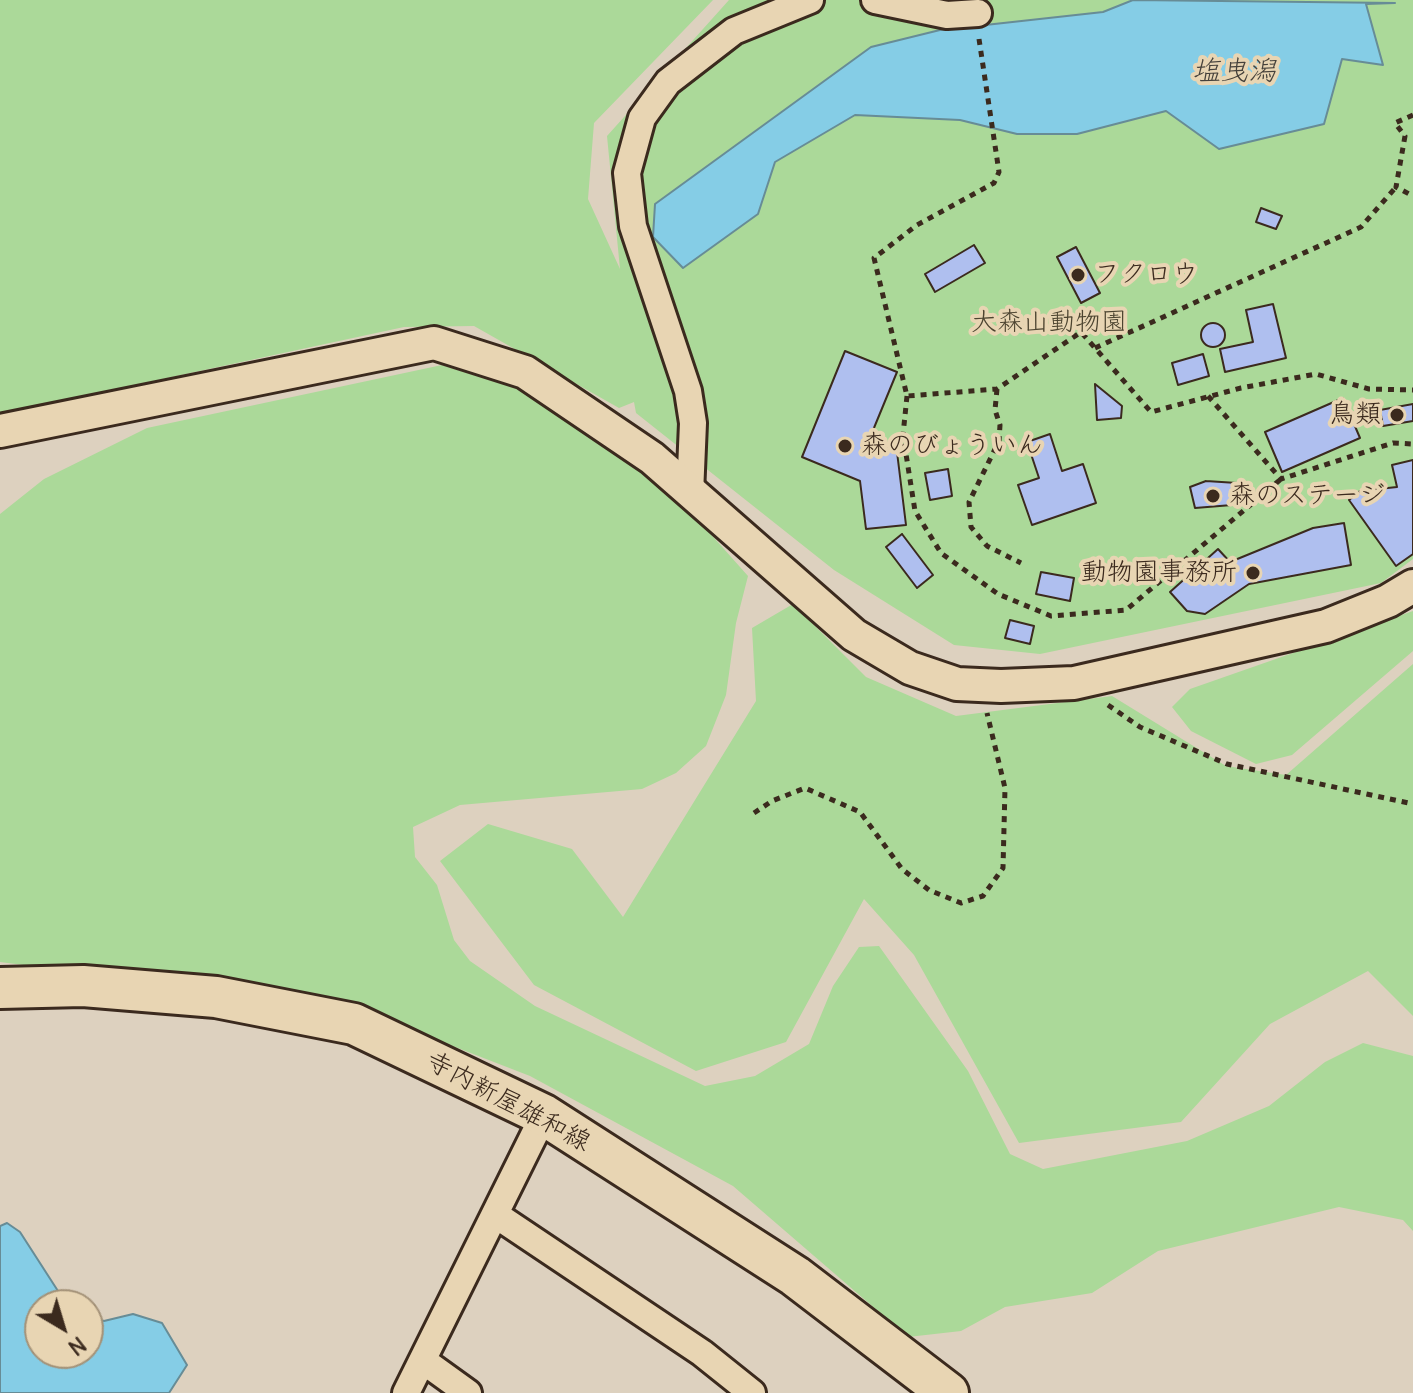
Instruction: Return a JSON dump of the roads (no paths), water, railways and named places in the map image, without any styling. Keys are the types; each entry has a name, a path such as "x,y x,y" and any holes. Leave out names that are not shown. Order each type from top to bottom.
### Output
{"main road":[{"name":"寺内新屋雄和線","path":"0,988 83,986 216,997 354,1024 544,1115 795,1276 948,1393"}],"street":[{"path":"690,494 693,423 688,391 633,226 627,173 642,118 668,82 734,31 810,0"},
{"path":"875,0 978,24"},
{"path":"0,431 434,343 525,372 652,458 854,635 910,668 957,684 1074,683 1326,626 1388,601 1413,586"},
{"path":"406,1393 425,1362 544,1115"},
{"path":"496,1215 702,1353 752,1393"},
{"path":"425,1362 468,1393"}],"water":[{"name":"塩曳潟","path":"1133,0 1395,3 1366,4 1383,65 1342,59 1324,124 1219,149 1166,111 1077,134 1017,134 960,120 855,115 775,162 758,214 683,268 653,237 655,204 871,47 940,30 1103,12"},
{"path":"7,1223 20,1232 57,1289 24,1289 24,1369 104,1369 104,1321 133,1314 162,1323 187,1365 169,1393 0,1393 0,1226"}],"place":[{"name":"フクロウ","path":"1078,275"},
{"name":"鳥類","path":"1397,415"},
{"name":"森のびょういん","path":"845,446"},
{"name":"森のステージ","path":"1213,496"},
{"name":"動物園事務所","path":"1253,573"}],"park label":[{"name":"大森山動物園","path":"1049,323"}]}
